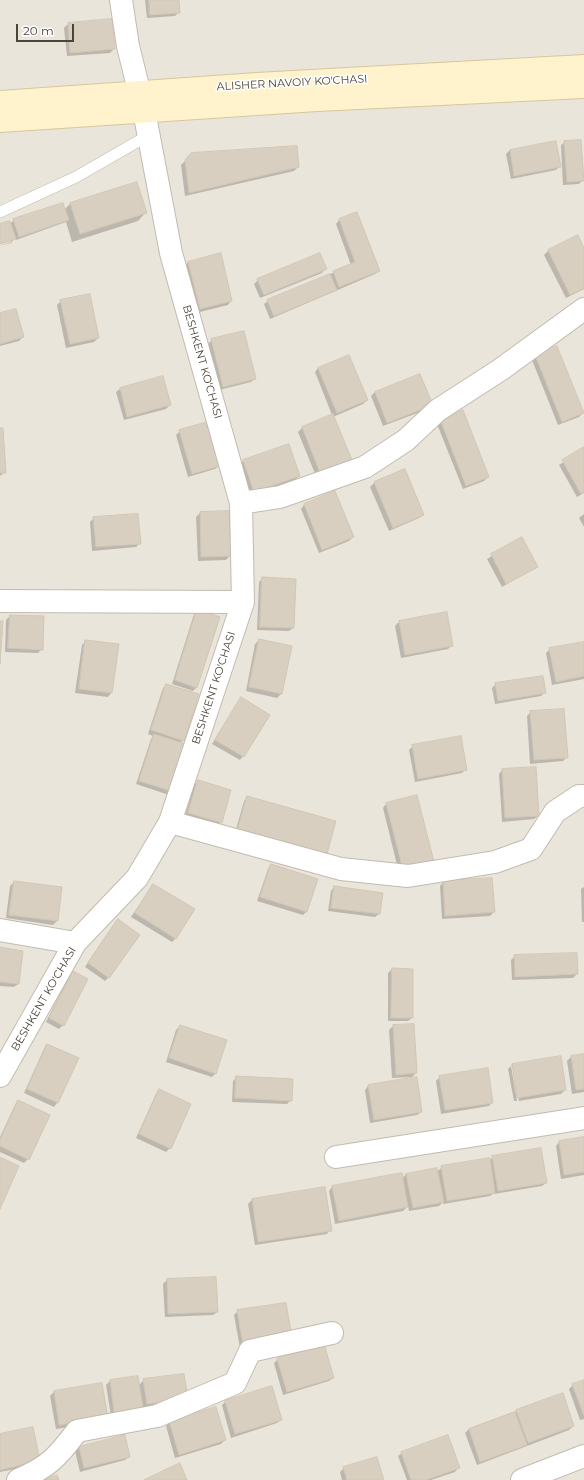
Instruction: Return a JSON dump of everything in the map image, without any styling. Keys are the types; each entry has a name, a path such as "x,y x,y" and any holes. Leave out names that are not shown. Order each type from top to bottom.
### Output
{"main road":[{"name":"ALISHER NAVOIY KO'CHASI","path":"0,121 142,101 584,66"},
{"name":"ALISHER NAVOIY KO'CHASI","path":"0,102 142,101 584,87"}],"street":[{"name":"BESHKENT KO'CHASI","path":"0,1076 75,943 137,878 170,822 243,602 241,503 171,253 142,101 128,46 121,0"},
{"path":"241,503 280,497 365,467 406,440 438,410 500,370 584,308"},
{"path":"0,601 243,602"},
{"path":"170,822 341,869 408,876 495,862 531,849 556,812 579,796 584,796"},
{"path":"0,930 75,943"},
{"path":"336,1157 584,1118"},
{"path":"18,1480 40,1470 61,1452 77,1431 157,1416 236,1383 250,1351 332,1333"},
{"path":"522,1480 584,1456"}],"lane":[{"path":"0,212 76,177 148,135"}],"shaded area":[{"path":"0,0 584,0 584,1480 0,1480"}],"building":[{"path":"149,0 179,0 180,13 150,15"},
{"path":"112,19 115,49 70,53 68,23"},
{"path":"581,140 584,181 567,182 564,141"},
{"path":"556,141 561,167 514,176 510,150"},
{"path":"297,146 299,167 189,193 185,160 191,153"},
{"path":"137,182 147,213 80,234 70,203"},
{"path":"63,203 69,220 19,237 13,219"},
{"path":"357,212 380,271 339,287 333,271 355,262 339,219"},
{"path":"10,221 16,239 0,244 0,224"},
{"path":"578,235 584,248 584,288 570,295 548,250"},
{"path":"221,253 232,301 200,309 188,262"},
{"path":"320,253 327,269 264,295 257,279"},
{"path":"330,274 337,290 274,316 267,300"},
{"path":"90,294 99,338 70,344 60,300"},
{"path":"16,309 24,337 0,344 0,313"},
{"path":"244,331 256,379 223,387 211,339"},
{"path":"557,346 584,413 562,422 535,355"},
{"path":"349,355 368,400 337,413 318,368"},
{"path":"420,374 433,405 387,423 375,392"},
{"path":"163,376 171,405 127,417 120,388"},
{"path":"463,410 489,477 466,486 440,419"},
{"path":"333,414 352,460 320,473 302,427"},
{"path":"208,422 220,466 192,474 179,430"},
{"path":"0,428 3,428 6,473 0,473"},
{"path":"289,444 300,476 254,492 243,460"},
{"path":"584,447 584,492 581,494 562,460"},
{"path":"405,469 424,515 393,528 374,482"},
{"path":"335,491 354,537 322,550 304,504"},
{"path":"229,511 231,556 201,557 200,512"},
{"path":"138,514 141,544 96,547 93,517"},
{"path":"522,537 538,567 506,584 491,554"},
{"path":"262,577 296,579 294,628 260,627"},
{"path":"197,609 220,617 197,688 175,680"},
{"path":"447,612 453,646 405,655 399,621"},
{"path":"10,615 44,616 43,650 8,648"},
{"path":"0,621 3,621 0,664"},
{"path":"259,639 292,646 282,694 249,687"},
{"path":"85,640 119,644 112,693 79,689"},
{"path":"584,642 584,676 556,682 549,648"},
{"path":"543,676 546,693 498,701 495,683"},
{"path":"166,684 199,694 184,741 151,730"},
{"path":"241,697 270,715 244,757 215,740"},
{"path":"564,709 568,758 534,760 530,711"},
{"path":"154,734 186,744 171,791 139,781"},
{"path":"461,736 467,770 418,779 412,745"},
{"path":"536,767 539,816 505,818 502,769"},
{"path":"198,780 231,790 222,823 188,813"},
{"path":"417,795 434,862 403,870 386,803"},
{"path":"247,796 336,821 327,854 238,829"},
{"path":"271,864 318,879 307,912 260,897"},
{"path":"492,878 495,912 445,916 443,881"},
{"path":"14,881 62,887 58,921 9,915"},
{"path":"153,884 195,909 176,939 135,913"},
{"path":"334,886 383,893 380,914 331,908"},
{"path":"118,919 140,935 109,978 88,963"},
{"path":"0,947 23,951 19,984 0,982"},
{"path":"577,953 578,974 515,977 514,955"},
{"path":"392,968 413,969 413,1018 391,1018"},
{"path":"73,971 88,979 64,1026 49,1018"},
{"path":"414,1024 417,1073 396,1075 393,1025"},
{"path":"180,1025 227,1040 216,1074 169,1058"},
{"path":"47,1044 79,1058 58,1103 27,1089"},
{"path":"584,1054 584,1089 576,1090 571,1056"},
{"path":"561,1056 566,1090 517,1098 512,1064"},
{"path":"488,1068 493,1103 445,1110 439,1076"},
{"path":"236,1076 293,1079 292,1101 235,1098"},
{"path":"417,1077 422,1112 374,1120 368,1085"},
{"path":"159,1089 191,1104 171,1149 139,1134"},
{"path":"18,1100 50,1115 29,1160 0,1146 0,1140"},
{"path":"584,1137 584,1172 564,1175 559,1141"},
{"path":"541,1148 547,1183 498,1191 492,1156"},
{"path":"0,1157 19,1166 0,1209"},
{"path":"490,1158 495,1193 447,1201 441,1166"},
{"path":"437,1168 444,1202 413,1208 406,1174"},
{"path":"402,1173 408,1207 339,1221 332,1186"},
{"path":"325,1187 332,1231 258,1242 252,1199"},
{"path":"216,1277 218,1312 168,1314 167,1279"},
{"path":"286,1303 292,1337 243,1345 237,1310"},
{"path":"324,1344 334,1378 287,1392 277,1359"},
{"path":"184,1374 188,1399 147,1404 143,1379"},
{"path":"138,1376 143,1408 114,1412 110,1380"},
{"path":"584,1380 584,1416 572,1384"},
{"path":"102,1383 108,1418 59,1425 54,1391"},
{"path":"272,1386 282,1420 235,1434 225,1401"},
{"path":"563,1393 574,1426 528,1443 516,1410"},
{"path":"216,1407 226,1440 179,1455 169,1421"},
{"path":"515,1412 527,1445 480,1462 469,1429"},
{"path":"33,1427 40,1461 0,1470 0,1434"},
{"path":"125,1435 130,1457 84,1468 79,1447"},
{"path":"448,1435 460,1468 426,1480 411,1480 401,1452"},
{"path":"377,1457 384,1480 347,1480 343,1467"},
{"path":"180,1463 187,1480 144,1480"},
{"path":"57,1475 59,1480 45,1480"}]}
